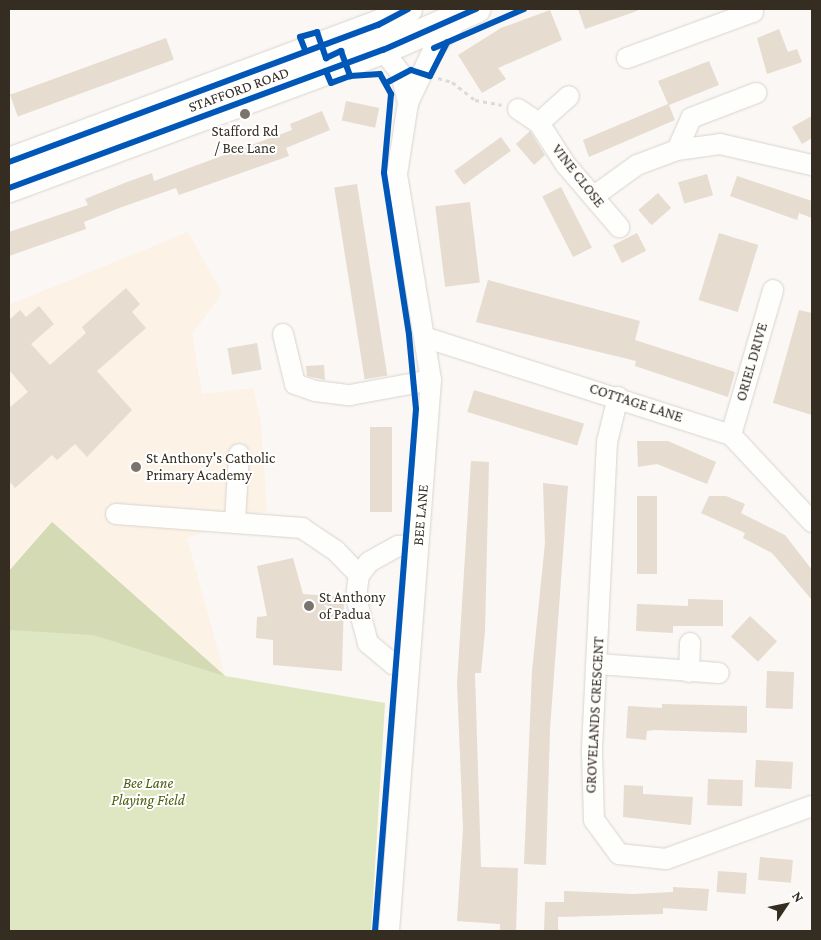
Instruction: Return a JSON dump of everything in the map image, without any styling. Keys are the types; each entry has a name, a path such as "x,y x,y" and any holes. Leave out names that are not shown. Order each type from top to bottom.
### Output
{"highway":[{"name":"STAFFORD ROAD","path":"9,162 378,25 408,9"},
{"name":"STAFFORD ROAD","path":"9,188 383,50 468,12"}],"street":[{"path":"627,58 752,12 752,9"},
{"name":"BEE LANE","path":"389,931 432,380 428,338 399,202 398,166 408,103 434,48 468,12"},
{"name":"BEE LANE","path":"383,50 401,74 408,103"},
{"path":"677,150 691,118 756,93"},
{"path":"539,123 569,96"},
{"name":"VINE CLOSE","path":"518,110 539,123 619,227"},
{"path":"594,196 637,165 677,150 720,144 812,166"},
{"name":"ORIEL DRIVE","path":"731,435 772,290"},
{"path":"283,334 295,384 315,391 350,394 432,380"},
{"name":"COTTAGE LANE","path":"428,338 618,397 731,435 812,522"},
{"name":"GROVELANDS CRESCENT","path":"618,397 607,442 592,806 604,838 620,854 666,859 812,806"},
{"path":"235,521 239,454"},
{"path":"116,514 235,521 302,528 336,550 359,575"},
{"path":"409,663 393,664 368,643 356,598 359,575 383,552 418,545"},
{"path":"689,672 690,643"},
{"path":"598,664 719,673"}],"path":[{"path":"434,68 430,76 452,82 476,100 518,110"}],"shaded area":[{"name":"St Anthony's Catholic Primary Academy","path":"188,232 222,293 192,334 202,394 253,388 261,423 267,511 187,538 225,676 52,522 9,571 9,305"}],"green space":[{"name":"Bee Lane Playing Field","path":"52,522 225,676 385,703 371,931 9,931 9,571"},
{"path":"52,522 225,676 93,635 9,630 9,571"}],"building":[{"path":"578,9 637,9 637,11 585,29"},
{"path":"550,10 562,40 498,68 506,79 482,93 458,55 501,28"},
{"path":"779,29 788,52 797,49 802,62 767,74 757,38"},
{"path":"166,38 174,60 18,116 10,95"},
{"path":"709,61 719,85 669,105 675,120 589,157 583,140 668,104 658,81"},
{"path":"346,101 379,108 375,128 342,121"},
{"path":"322,111 330,130 286,148 289,156 179,195 176,188 122,207 84,222 86,229 9,256 9,232 88,205 85,199 152,173 154,181 292,130 290,124"},
{"path":"812,116 812,138 802,144 792,127"},
{"path":"530,131 545,155 534,165 516,144"},
{"path":"501,137 511,151 464,185 454,171"},
{"path":"707,174 713,195 684,203 678,182"},
{"path":"737,176 812,201 812,218 799,213 797,220 730,196"},
{"path":"357,184 387,376 365,379 334,188"},
{"path":"561,187 592,248 573,257 542,197"},
{"path":"658,193 671,208 651,225 638,210"},
{"path":"470,202 480,282 445,287 435,206"},
{"path":"637,233 646,251 622,263 613,245"},
{"path":"719,233 758,245 738,312 699,300"},
{"path":"488,280 640,321 635,340 735,372 728,397 635,366 636,361 476,322"},
{"path":"126,288 140,304 132,312 146,328 97,371 132,410 87,457 75,444 57,460 52,455 15,488 9,481 9,408 28,392 9,370 9,320 20,310 26,317 39,306 54,324 31,344 50,365 86,333 82,327"},
{"path":"799,310 812,313 812,415 773,403"},
{"path":"257,343 262,370 232,375 227,348"},
{"path":"324,365 325,380 307,376 306,366"},
{"path":"474,390 584,424 577,446 467,412"},
{"path":"370,427 392,427 392,512 370,512"},
{"path":"637,441 668,441 716,462 707,484 657,464 638,467"},
{"path":"471,461 489,462 485,631 481,673 475,673 481,867 518,868 516,931 500,931 500,924 457,921 463,829 457,683"},
{"path":"543,483 568,486 550,729 546,865 524,864 532,671 545,543"},
{"path":"637,496 657,496 657,574 637,574"},
{"path":"709,496 726,496 745,504 741,513 785,535 812,570 812,600 772,553 743,538 745,533 701,513"},
{"name":"St Anthony of Padua","path":"293,558 303,594 344,597 342,671 273,665 273,640 256,638 257,617 267,616 257,566"},
{"path":"688,599 723,600 723,626 673,626 673,633 636,631 637,604 688,606"},
{"path":"750,616 777,641 758,662 731,636"},
{"path":"767,671 794,672 793,709 766,708"},
{"path":"662,704 747,706 747,733 655,730 647,731 646,740 626,738 628,706 662,708"},
{"path":"756,760 793,762 792,789 755,787"},
{"path":"708,779 743,780 742,806 707,805"},
{"path":"624,785 643,786 643,794 693,797 691,825 623,817"},
{"path":"760,857 793,860 791,883 758,880"},
{"path":"718,871 747,873 745,894 717,892"},
{"path":"673,887 709,889 707,911 663,908 663,914 558,917 558,931 544,931 545,902 564,902 564,891 633,894 673,892"}],"cycle path":[{"path":"9,162 378,25 408,9"},
{"path":"9,188 383,50 476,9"},
{"path":"434,48 524,9"},
{"path":"305,50 300,37 317,32 326,58 341,51 350,76 331,83 326,71"},
{"path":"388,82 411,70 430,76 447,42"},
{"path":"350,76 380,74 391,94 384,173 409,335 416,409 375,931"}],"place":[{"name":"Stafford Rd / Bee Lane","path":"245,114"},
{"name":"St Anthony's Catholic Primary Academy","path":"136,467"},
{"name":"St Anthony of Padua","path":"309,606"}]}
